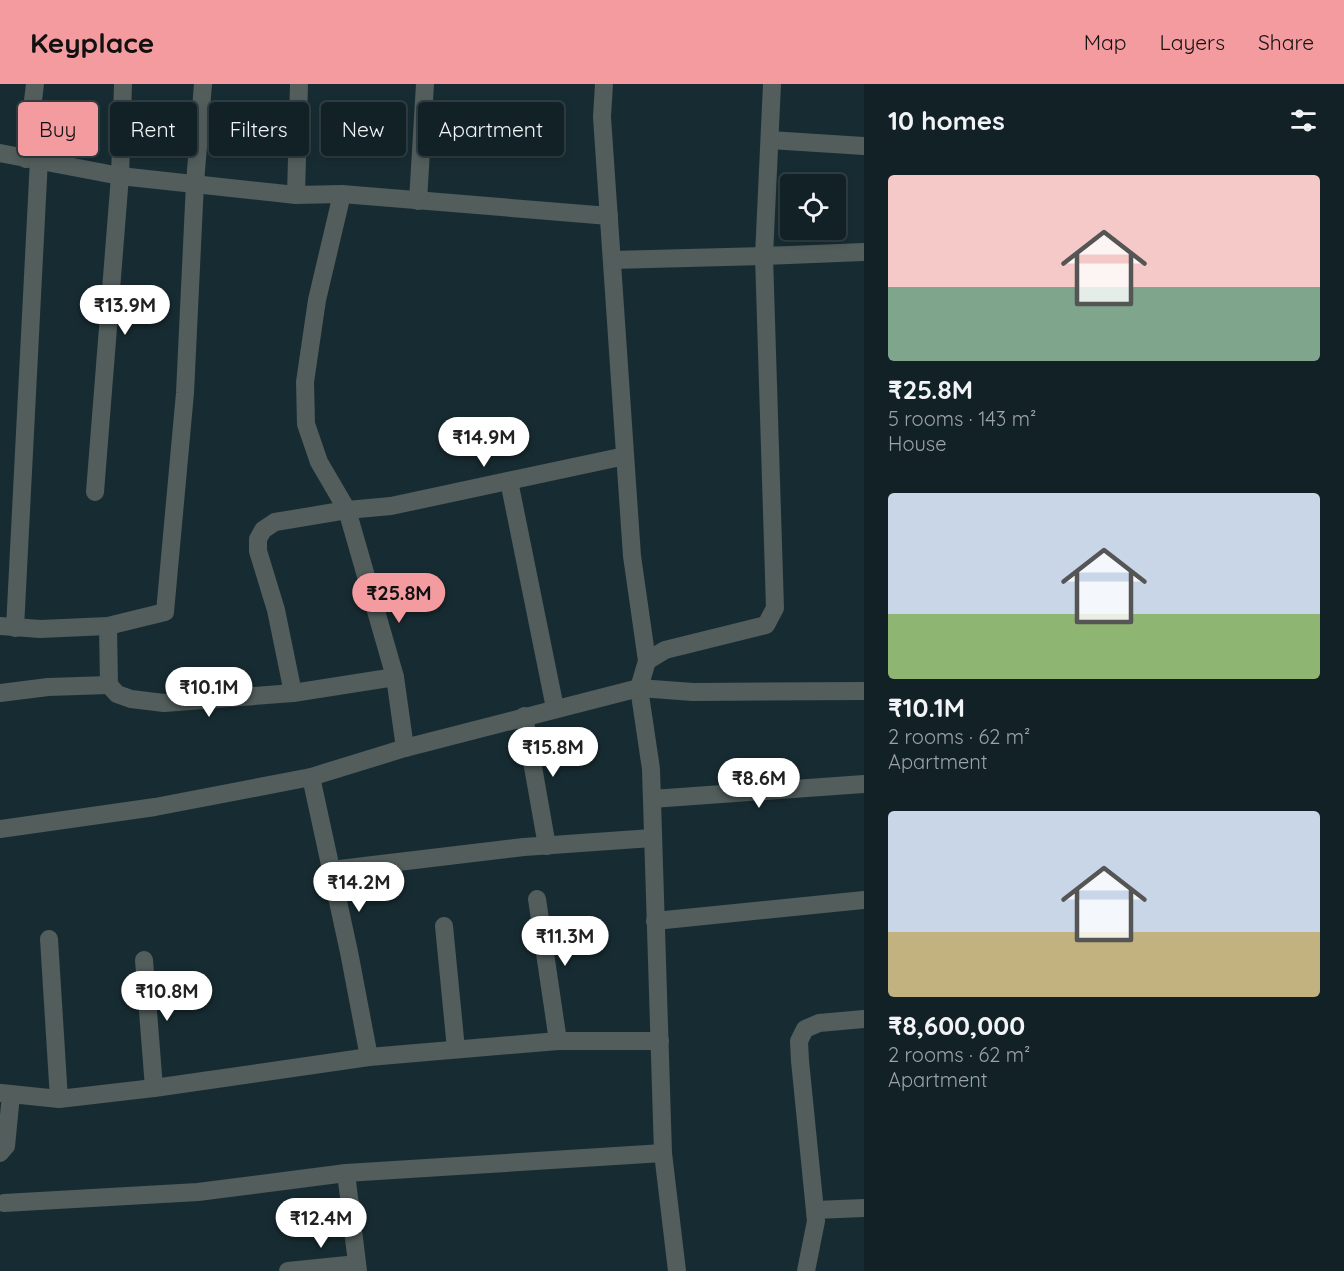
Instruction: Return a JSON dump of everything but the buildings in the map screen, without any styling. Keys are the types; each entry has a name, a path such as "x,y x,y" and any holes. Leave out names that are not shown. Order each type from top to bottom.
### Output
{"street":[{"path":"35,84 8,627 40,629 108,626 165,612 185,393 195,183 203,84"},
{"path":"95,492 120,176 123,84"},
{"path":"296,195 299,84"},
{"path":"418,201 425,84"},
{"path":"604,84 602,117 632,556 647,661 639,687 651,769 663,1153 677,1271"},
{"path":"647,661 665,650 766,625 775,608 764,256 772,84"},
{"path":"770,140 864,146"},
{"path":"0,153 120,176 296,195 342,194 609,216"},
{"path":"342,194 317,300 305,382 306,424 319,462 347,510 395,677 405,748"},
{"path":"612,260 864,252"},
{"path":"293,693 276,610 258,551 258,539 263,530 275,522 347,510 391,506 625,456"},
{"path":"509,481 555,708"},
{"path":"108,626 109,685 117,694 131,699 164,703 293,693 395,677"},
{"path":"0,693 48,687 109,685"},
{"path":"0,829 155,807 311,777 405,748 639,687 693,692 864,691"},
{"path":"524,716 547,846"},
{"path":"311,777 369,1057"},
{"path":"652,799 864,784"},
{"path":"331,870 547,846 652,838"},
{"path":"537,899 558,1041"},
{"path":"655,921 864,900"},
{"path":"444,926 456,1049"},
{"path":"49,939 59,1099"},
{"path":"144,960 154,1088"},
{"path":"806,1271 814,1234 815,1210 799,1041 805,1029 819,1023 864,1019"},
{"path":"0,1154 6,1146 6,1094 59,1099 154,1088 369,1057 558,1041 660,1041"},
{"path":"4,1203 198,1192 346,1173 663,1153"},
{"path":"288,1271 358,1267 346,1173"},
{"path":"815,1210 864,1208"}]}
